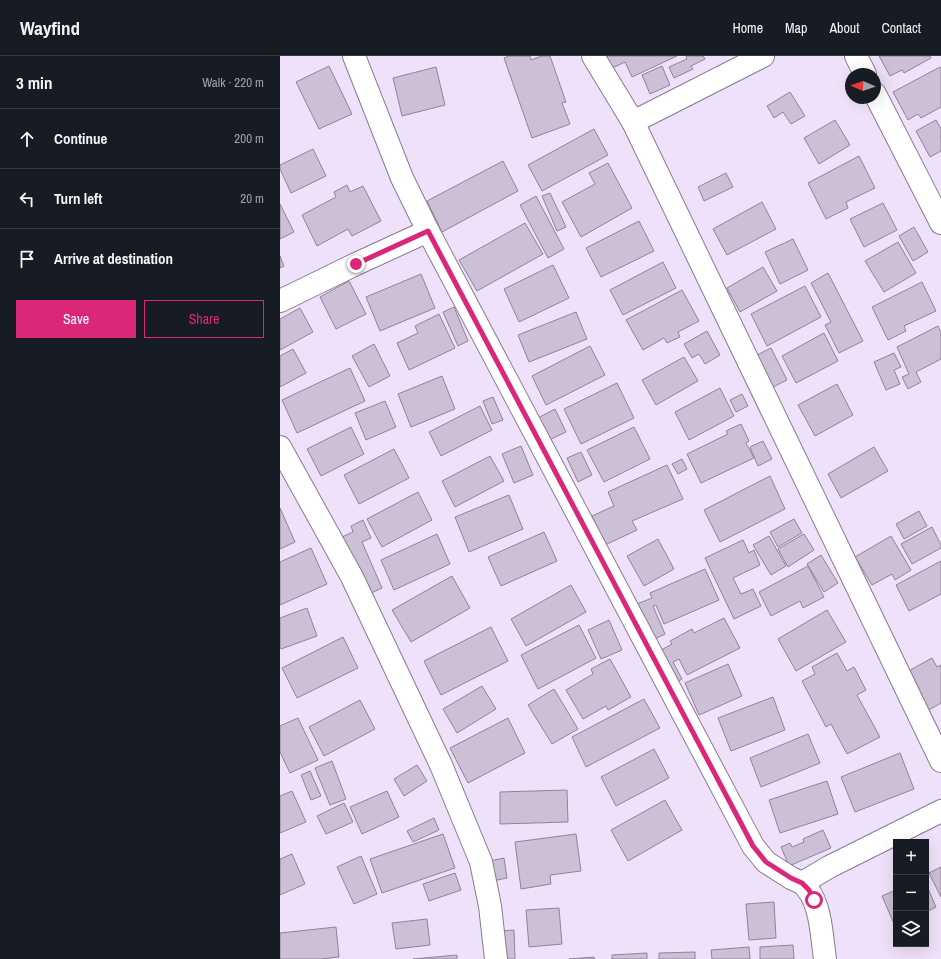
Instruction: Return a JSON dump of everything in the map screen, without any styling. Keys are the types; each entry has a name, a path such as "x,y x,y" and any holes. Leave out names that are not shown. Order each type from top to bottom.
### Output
{"street":[{"path":"354,56 402,178 428,231 753,846 766,862 791,878 802,883 809,890 814,900 819,917 825,959"},
{"path":"593,56 633,122 941,761"},
{"path":"633,122 763,56"},
{"path":"856,56 862,68"},
{"path":"880,104 941,223"},
{"path":"280,301 428,231"},
{"path":"280,447 352,577 441,765 481,862 490,906 496,959"},
{"path":"802,883 829,867 941,810"}],"building":[{"path":"509,56 530,56 531,60 542,56 550,56 566,102 562,103 570,124 532,138 504,58"},
{"path":"602,56 677,56 632,77 625,62 608,70"},
{"path":"686,56 703,56 705,59 691,66 693,69 674,78 669,67 687,59"},
{"path":"879,56 930,56 931,58 904,73 902,70 890,76"},
{"path":"329,66 352,114 319,129 296,82"},
{"path":"662,66 670,85 650,94 642,75"},
{"path":"436,67 445,105 402,116 393,78"},
{"path":"940,67 941,107 921,118 918,114 908,120 893,92"},
{"path":"790,92 805,116 791,124 783,112 774,118 767,106"},
{"path":"835,120 850,145 819,164 804,138"},
{"path":"936,120 941,129 941,151 930,157 916,131"},
{"path":"594,129 608,155 542,191 528,165"},
{"path":"313,149 326,176 291,193 280,169 280,165"},
{"path":"859,156 875,188 846,202 848,208 826,219 808,183"},
{"path":"503,161 518,191 442,232 427,201"},
{"path":"608,163 632,208 581,237 562,202 595,184 589,173"},
{"path":"726,173 733,187 704,201 698,187"},
{"path":"347,185 350,192 363,186 381,221 352,236 348,229 317,246 302,215 336,197 334,192"},
{"path":"550,193 566,227 557,231 542,196"},
{"path":"536,196 564,249 548,258 520,205"},
{"path":"762,202 776,229 727,255 713,229"},
{"path":"883,203 897,230 864,247 850,219"},
{"path":"280,204 294,232 280,239"},
{"path":"639,221 654,251 601,277 586,248"},
{"path":"525,223 543,254 477,291 459,260"},
{"path":"914,227 928,252 913,261 899,236"},
{"path":"793,239 808,270 780,284 765,252"},
{"path":"898,242 916,273 884,292 865,261"},
{"path":"280,256 284,266 280,268"},
{"path":"663,262 676,288 623,315 610,290"},
{"path":"553,265 569,298 519,322 504,289"},
{"path":"763,267 777,291 740,312 727,288"},
{"path":"828,273 863,341 839,353 825,325 831,322 811,283"},
{"path":"421,274 435,308 380,331 366,297"},
{"path":"349,281 366,314 336,329 320,297"},
{"path":"922,282 936,311 904,326 906,331 888,340 872,307"},
{"path":"805,286 821,317 767,346 751,314"},
{"path":"682,290 699,321 678,332 680,337 667,343 664,338 643,350 626,320"},
{"path":"454,307 468,341 458,346 443,312"},
{"path":"300,308 313,332 280,350 280,319"},
{"path":"576,312 587,339 529,362 518,335"},
{"path":"439,314 455,348 409,370 397,343 418,333 415,326"},
{"path":"938,326 941,332 941,359 916,372 921,382 908,389 902,377 909,374 897,347"},
{"path":"707,331 720,355 705,364 699,354 692,358 684,344"},
{"path":"824,333 838,361 796,383 782,356"},
{"path":"374,344 390,376 369,387 352,356"},
{"path":"590,346 605,375 546,405 532,376"},
{"path":"771,348 787,380 773,387 757,355"},
{"path":"293,349 306,373 280,387 280,356"},
{"path":"894,353 901,367 894,370 900,384 886,390 874,362"},
{"path":"684,357 698,381 656,405 642,380"},
{"path":"350,368 365,401 297,433 282,400"},
{"path":"442,376 455,409 411,427 398,394"},
{"path":"617,383 634,418 581,444 564,409"},
{"path":"837,384 853,415 815,436 798,405"},
{"path":"720,388 734,416 689,440 675,412"},
{"path":"742,394 748,406 736,412 730,400"},
{"path":"493,397 503,420 492,424 483,401"},
{"path":"385,401 396,427 366,440 355,413"},
{"path":"480,406 492,430 441,456 429,432"},
{"path":"555,409 566,432 547,441 536,419"},
{"path":"741,424 749,441 746,443 754,458 701,483 687,454 728,434 726,431"},
{"path":"351,427 364,454 321,476 307,449"},
{"path":"634,427 650,459 604,482 587,450"},
{"path":"763,441 772,459 758,466 750,447"},
{"path":"521,446 533,475 514,483 502,454"},
{"path":"874,447 888,471 841,498 828,474"},
{"path":"394,449 409,478 359,504 344,475"},
{"path":"581,452 592,475 578,482 567,458"},
{"path":"490,456 504,481 455,507 442,481"},
{"path":"682,459 687,469 678,474 672,464"},
{"path":"667,465 683,499 632,521 637,530 605,545 592,516 614,506 608,492"},
{"path":"770,476 785,509 720,542 704,510"},
{"path":"418,492 432,520 382,547 367,519"},
{"path":"509,495 523,529 469,552 455,517"},
{"path":"280,508 295,542 280,549"},
{"path":"919,511 927,526 904,539 896,524"},
{"path":"794,519 802,533 778,547 770,532"},
{"path":"363,520 371,538 362,542 382,588 367,595 342,537 353,532 351,526"},
{"path":"932,527 941,548 912,564 901,544"},
{"path":"544,532 557,561 501,586 488,557"},
{"path":"437,534 450,564 394,590 381,560"},
{"path":"804,534 814,550 788,567 778,549"},
{"path":"769,536 786,566 771,575 753,545"},
{"path":"891,536 911,570 895,580 892,574 872,585 855,557"},
{"path":"658,539 674,569 644,586 627,556"},
{"path":"743,540 749,553 754,550 760,565 733,578 741,594 753,589 761,606 734,619 705,558"},
{"path":"311,548 327,584 280,605 280,562"},
{"path":"821,555 838,583 824,592 807,564"},
{"path":"941,561 941,594 909,611 896,585"},
{"path":"808,566 824,597 803,608 800,601 771,616 759,592"},
{"path":"705,569 719,600 664,624 656,605 653,606 665,634 648,642 632,606 652,598 650,593"},
{"path":"452,576 470,608 411,642 392,610"},
{"path":"571,585 586,612 526,646 511,619"},
{"path":"307,608 317,636 281,649 280,618"},
{"path":"827,610 846,642 796,671 778,639"},
{"path":"724,618 740,648 687,675 679,659 673,662 682,679 670,685 654,654 672,644 670,641 692,629 694,633"},
{"path":"609,620 622,650 601,659 588,630"},
{"path":"579,625 596,658 538,689 521,655"},
{"path":"491,627 508,661 441,695 424,661"},
{"path":"343,637 358,668 297,698 282,668"},
{"path":"837,653 847,671 854,667 866,690 857,695 880,737 847,754 831,724 826,727 802,681 815,674 812,667"},
{"path":"932,658 937,667 941,665 941,703 927,711 905,673"},
{"path":"610,659 631,697 608,710 606,706 583,719 566,690 593,674 591,669"},
{"path":"728,664 742,696 699,715 685,683"},
{"path":"482,686 496,709 457,733 443,709"},
{"path":"554,689 578,729 552,744 528,705"},
{"path":"773,697 785,730 731,751 718,718"},
{"path":"644,699 660,728 586,767 572,737"},
{"path":"360,700 375,729 324,756 309,727"},
{"path":"298,718 318,760 290,773 280,752 280,726"},
{"path":"508,718 525,753 468,783 450,748"},
{"path":"808,734 820,763 761,787 750,758"},
{"path":"654,749 669,778 616,806 601,777"},
{"path":"900,753 914,789 855,812 841,777"},
{"path":"332,761 346,799 330,805 315,768"},
{"path":"417,765 427,781 404,796 394,779"},
{"path":"310,771 321,796 311,800 301,775"},
{"path":"827,781 838,814 780,833 769,800"},
{"path":"567,790 568,822 500,824 500,792"},
{"path":"292,791 306,822 280,833 280,796"},
{"path":"387,791 399,817 362,834 350,807"},
{"path":"665,800 682,830 628,861 611,830"},
{"path":"344,803 353,822 326,834 317,816"},
{"path":"434,818 439,830 413,842 407,831"},
{"path":"823,830 831,848 789,866 781,847 790,843 792,847 804,842 803,839"},
{"path":"443,834 455,868 382,893 370,859"},
{"path":"576,834 581,871 550,875 551,884 521,889 515,842"},
{"path":"292,854 305,884 280,895 280,859"},
{"path":"361,856 377,894 354,904 337,867"},
{"path":"504,858 507,878 493,881 489,861"},
{"path":"941,867 941,897 929,873"},
{"path":"455,873 461,890 429,901 423,884"},
{"path":"893,891 893,921 882,896"},
{"path":"929,891 936,907 929,910"},
{"path":"774,902 776,938 749,940 746,904"},
{"path":"559,908 562,944 529,947 526,910"},
{"path":"427,919 430,945 396,949 392,923"},
{"path":"336,927 339,957 321,959 280,959 280,933"},
{"path":"514,930 515,959 501,959 500,931"},
{"path":"793,945 794,959 760,959 760,947"},
{"path":"749,947 750,959 712,959 711,950"},
{"path":"695,952 695,959 659,959 659,953"},
{"path":"647,953 647,959 612,959 612,955"},
{"path":"457,955 457,959 413,959"},
{"path":"594,957 595,959 569,959"}],"route":[{"path":"356,264 428,231 753,846 766,862 791,878 802,883 809,890 814,900"}]}
